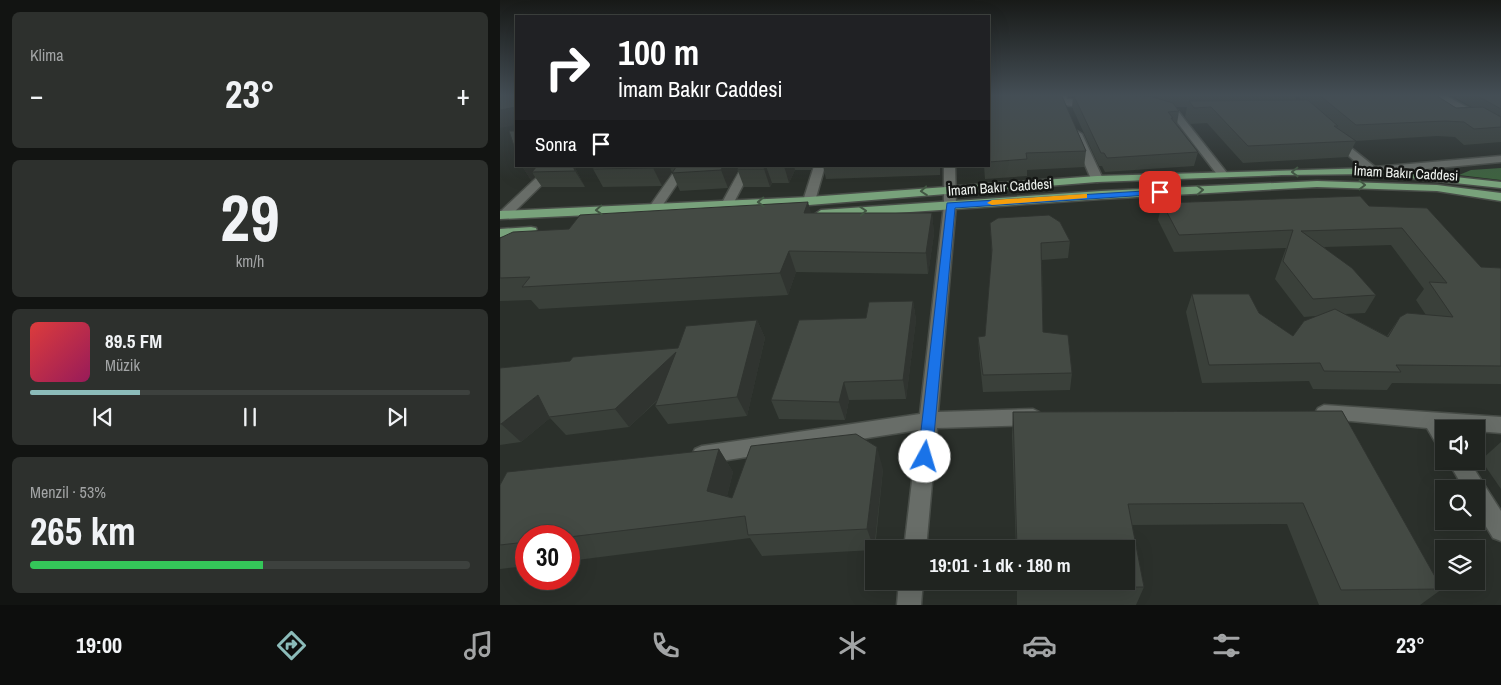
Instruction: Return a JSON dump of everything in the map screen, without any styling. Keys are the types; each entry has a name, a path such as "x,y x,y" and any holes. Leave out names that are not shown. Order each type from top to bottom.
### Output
{"main road":[{"path":"502,215 728,203 950,197 1098,179 1223,175 1372,171 1501,185"},
{"name":"İmam Bakır Caddesi","path":"808,215 950,197 1317,184 1437,188 1501,197"},
{"path":"500,233 548,230"}],"street":[{"path":"1183,122 1223,175"},
{"path":"1487,122 1501,130"},
{"path":"1075,128 1098,179"},
{"path":"1331,135 1372,171 1501,159"},
{"path":"502,215 555,167"},
{"path":"656,206 683,167"},
{"path":"728,203 747,167"},
{"path":"809,201 820,167"},
{"path":"916,540 950,197 949,167"},
{"path":"1301,411 1501,425"},
{"path":"685,458 929,420 1047,417"},
{"path":"1432,420 1435,425"},
{"path":"1485,504 1501,530"},
{"path":"909,605 911,590"}],"green space":[{"path":"1501,168 1501,180 1459,175 1471,170"}],"building":[{"path":"990,122 1073,122 1086,151 1026,153 1027,159 990,162"},
{"path":"1086,122 1174,122 1198,152 1107,158 1104,153 1101,153"},
{"path":"1225,122 1334,122 1338,126 1334,126 1356,141 1248,146"},
{"path":"1353,122 1418,122 1356,125"},
{"path":"1464,122 1501,122 1501,127 1474,129"},
{"path":"509,131 515,131 515,149"},
{"path":"536,167 573,167 575,171 532,172"},
{"path":"593,167 654,167 653,168 593,169"},
{"path":"676,167 722,167 721,170 672,173"},
{"path":"738,167 765,167 764,169 737,169"},
{"path":"1360,196 1369,206 1427,208 1481,267 1501,268 1501,366 1396,365 1401,372 1324,371 1320,363 1209,365 1192,294 1249,294 1259,313 1293,336 1304,321 1335,309 1388,337 1400,317 1407,313 1453,317 1429,282 1447,283 1402,228 1301,231 1352,268 1376,295 1313,299 1283,261 1293,230 1179,235 1162,203"},
{"path":"808,202 804,213 932,213 926,253 789,251 780,273 522,287 530,277 500,278 500,238 513,232 569,229 580,215"},
{"path":"1049,215 1060,222 1070,241 1041,243 1043,332 1068,335 1072,373 983,375 978,337 985,336 992,250 990,223 998,218"},
{"path":"913,301 903,380 844,382 839,402 771,400 799,320 866,318 869,302"},
{"path":"757,320 737,397 655,406 676,352 615,409 549,417 538,395 500,424 500,368 570,361 573,357 678,348 686,326"},
{"path":"1342,411 1435,577 1435,589 1341,590 1303,503 1128,504 1135,540 1017,540 1013,412"},
{"path":"856,434 877,447 867,529 748,535 745,516 580,536 580,525 515,525 515,543 500,545 500,485 507,472 719,449 707,491 732,498 751,446"},
{"path":"1135,540 1144,587 1135,587"}],"slow traffic":[{"path":"992,203 1084,196"}],"route":[{"path":"925,457 950,205 1160,192"}]}
